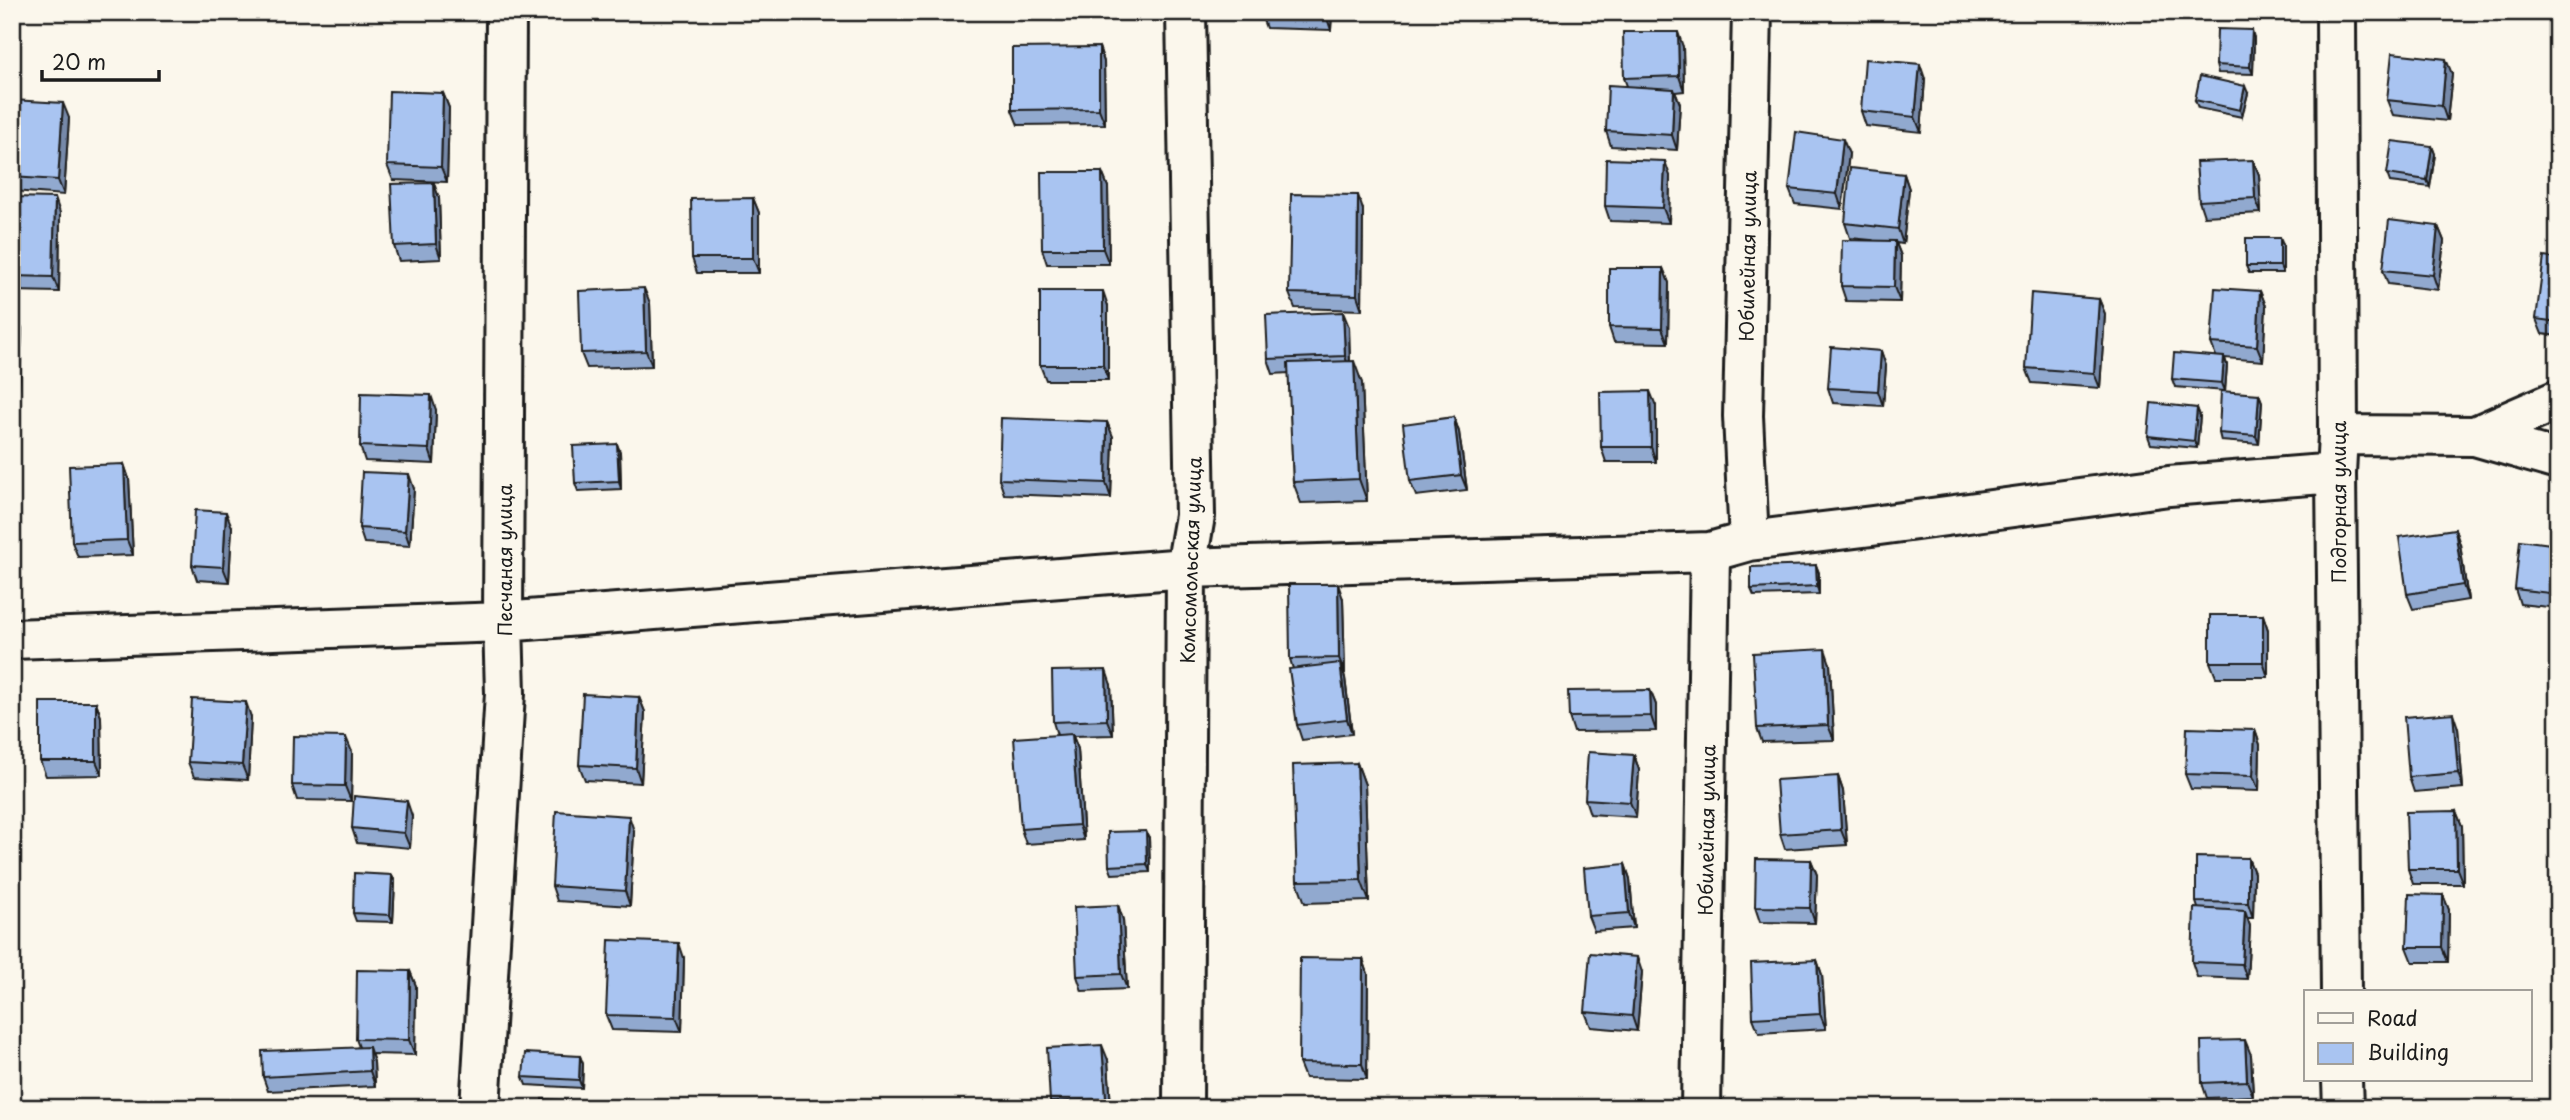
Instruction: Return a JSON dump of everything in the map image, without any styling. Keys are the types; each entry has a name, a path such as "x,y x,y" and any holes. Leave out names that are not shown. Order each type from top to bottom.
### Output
{"street":[{"name":"Песчаная улица","path":"480,1108 505,693 503,622 506,12"},
{"name":"Комсомольская улица","path":"1183,1108 1186,568 1195,516 1186,12"},
{"name":"Юбилейная улица","path":"1749,541 1743,416 1752,12"},
{"name":"Подгорная улица","path":"2336,12 2336,473 2342,990"},
{"path":"2475,436 2558,400"},
{"path":"2338,435 2475,436 2558,460"},
{"path":"12,639 503,622 1186,568 1710,552 1749,541 2169,486 2336,473"},
{"name":"Юбилейная улица","path":"1701,1108 1710,552"},
{"path":"2342,1082 2343,1108"}],"building":[{"path":"1326,12 1326,15 1260,13"},
{"path":"2217,29 2252,30 2250,67 2216,65"},
{"path":"1623,32 1678,32 1679,76 1624,78"},
{"path":"1099,47 1099,109 1012,110 1012,48"},
{"path":"2392,53 2446,59 2442,106 2387,100"},
{"path":"1865,59 1920,64 1915,117 1861,111"},
{"path":"2200,76 2245,86 2240,110 2195,100"},
{"path":"1608,85 1674,89 1672,135 1606,131"},
{"path":"389,91 443,93 441,167 387,165"},
{"path":"12,100 63,103 58,180 12,177"},
{"path":"1796,132 1843,139 1837,194 1789,189"},
{"path":"2392,141 2432,146 2427,180 2387,174"},
{"path":"1606,159 1665,161 1663,208 1605,206"},
{"path":"2253,160 2255,198 2199,201 2196,162"},
{"path":"1850,168 1904,174 1898,229 1845,223"},
{"path":"1041,172 1102,172 1103,249 1042,249"},
{"path":"434,183 436,244 394,246 391,184"},
{"path":"1291,194 1358,195 1357,295 1289,293"},
{"path":"12,197 55,198 53,277 12,276"},
{"path":"753,198 753,258 692,258 691,199"},
{"path":"2389,220 2438,226 2433,275 2383,270"},
{"path":"2246,238 2280,238 2280,266 2246,266"},
{"path":"1842,240 1895,241 1894,287 1841,286"},
{"path":"2544,257 2558,259 2558,322 2536,319"},
{"path":"1609,268 1663,268 1662,328 1609,327"},
{"path":"644,288 646,351 581,353 579,291"},
{"path":"2215,288 2260,291 2257,346 2211,343"},
{"path":"1040,291 1103,291 1103,365 1040,365"},
{"path":"2031,293 2099,299 2094,373 2026,368"},
{"path":"1343,312 1345,356 1268,359 1266,315"},
{"path":"12,314 17,314 13,374 12,373"},
{"path":"1831,347 1881,351 1878,391 1828,388"},
{"path":"2174,353 2224,357 2222,383 2172,379"},
{"path":"1354,361 1359,479 1293,482 1288,363"},
{"path":"1650,391 1651,447 1601,447 1600,392"},
{"path":"2221,391 2259,394 2256,436 2219,433"},
{"path":"361,393 431,395 429,449 360,446"},
{"path":"2151,403 2197,408 2194,441 2148,436"},
{"path":"1454,417 1461,475 1410,481 1403,424"},
{"path":"1001,418 1107,422 1106,483 999,479"},
{"path":"617,444 619,481 575,483 573,446"},
{"path":"124,464 127,540 72,542 69,466"},
{"path":"362,472 409,474 405,531 359,528"},
{"path":"195,510 226,512 223,567 192,565"},
{"path":"2455,529 2463,585 2407,594 2399,537"},
{"path":"2520,540 2558,545 2558,594 2515,589"},
{"path":"1816,565 1817,586 1751,589 1751,567"},
{"path":"1289,584 1338,584 1339,658 1290,659"},
{"path":"2210,615 2263,615 2263,662 2210,662"},
{"path":"1825,649 1828,725 1757,728 1753,653"},
{"path":"1340,663 1347,719 1297,725 1289,669"},
{"path":"1106,670 1107,720 1053,722 1052,671"},
{"path":"1650,690 1651,716 1569,717 1568,691"},
{"path":"583,694 639,697 636,768 579,765"},
{"path":"192,699 246,702 242,765 188,762"},
{"path":"40,702 96,702 96,761 40,761"},
{"path":"2453,713 2458,773 2409,777 2404,717"},
{"path":"2187,728 2255,730 2253,776 2185,774"},
{"path":"1072,734 1079,825 1021,829 1014,738"},
{"path":"293,736 346,737 345,786 292,785"},
{"path":"1588,752 1634,755 1630,802 1585,799"},
{"path":"1357,763 1361,880 1297,881 1293,765"},
{"path":"1838,776 1841,830 1780,834 1776,780"},
{"path":"354,796 407,801 404,833 352,828"},
{"path":"556,811 629,816 625,891 552,886"},
{"path":"2456,811 2457,869 2408,869 2406,812"},
{"path":"1146,831 1147,864 1109,866 1108,832"},
{"path":"2196,857 2248,858 2248,903 2196,902"},
{"path":"1756,859 1811,860 1810,908 1755,907"},
{"path":"1625,864 1629,913 1588,916 1584,868"},
{"path":"354,873 392,875 390,915 353,913"},
{"path":"2409,894 2443,895 2442,947 2407,947"},
{"path":"1118,905 1121,974 1077,976 1074,907"},
{"path":"2194,908 2245,911 2242,964 2192,962"},
{"path":"609,940 679,943 676,1017 606,1015"},
{"path":"1590,953 1637,957 1632,1016 1585,1012"},
{"path":"1300,958 1363,959 1362,1064 1299,1063"},
{"path":"1817,960 1820,1014 1753,1018 1751,963"},
{"path":"357,970 410,971 409,1040 356,1039"},
{"path":"2245,1040 2247,1081 2202,1083 2201,1041"},
{"path":"1102,1045 1106,1099 1050,1102 1047,1048"},
{"path":"369,1047 370,1071 263,1077 262,1051"},
{"path":"525,1053 580,1056 579,1080 523,1077"},
{"path":"542,1099 591,1102 591,1108 542,1108"}]}
